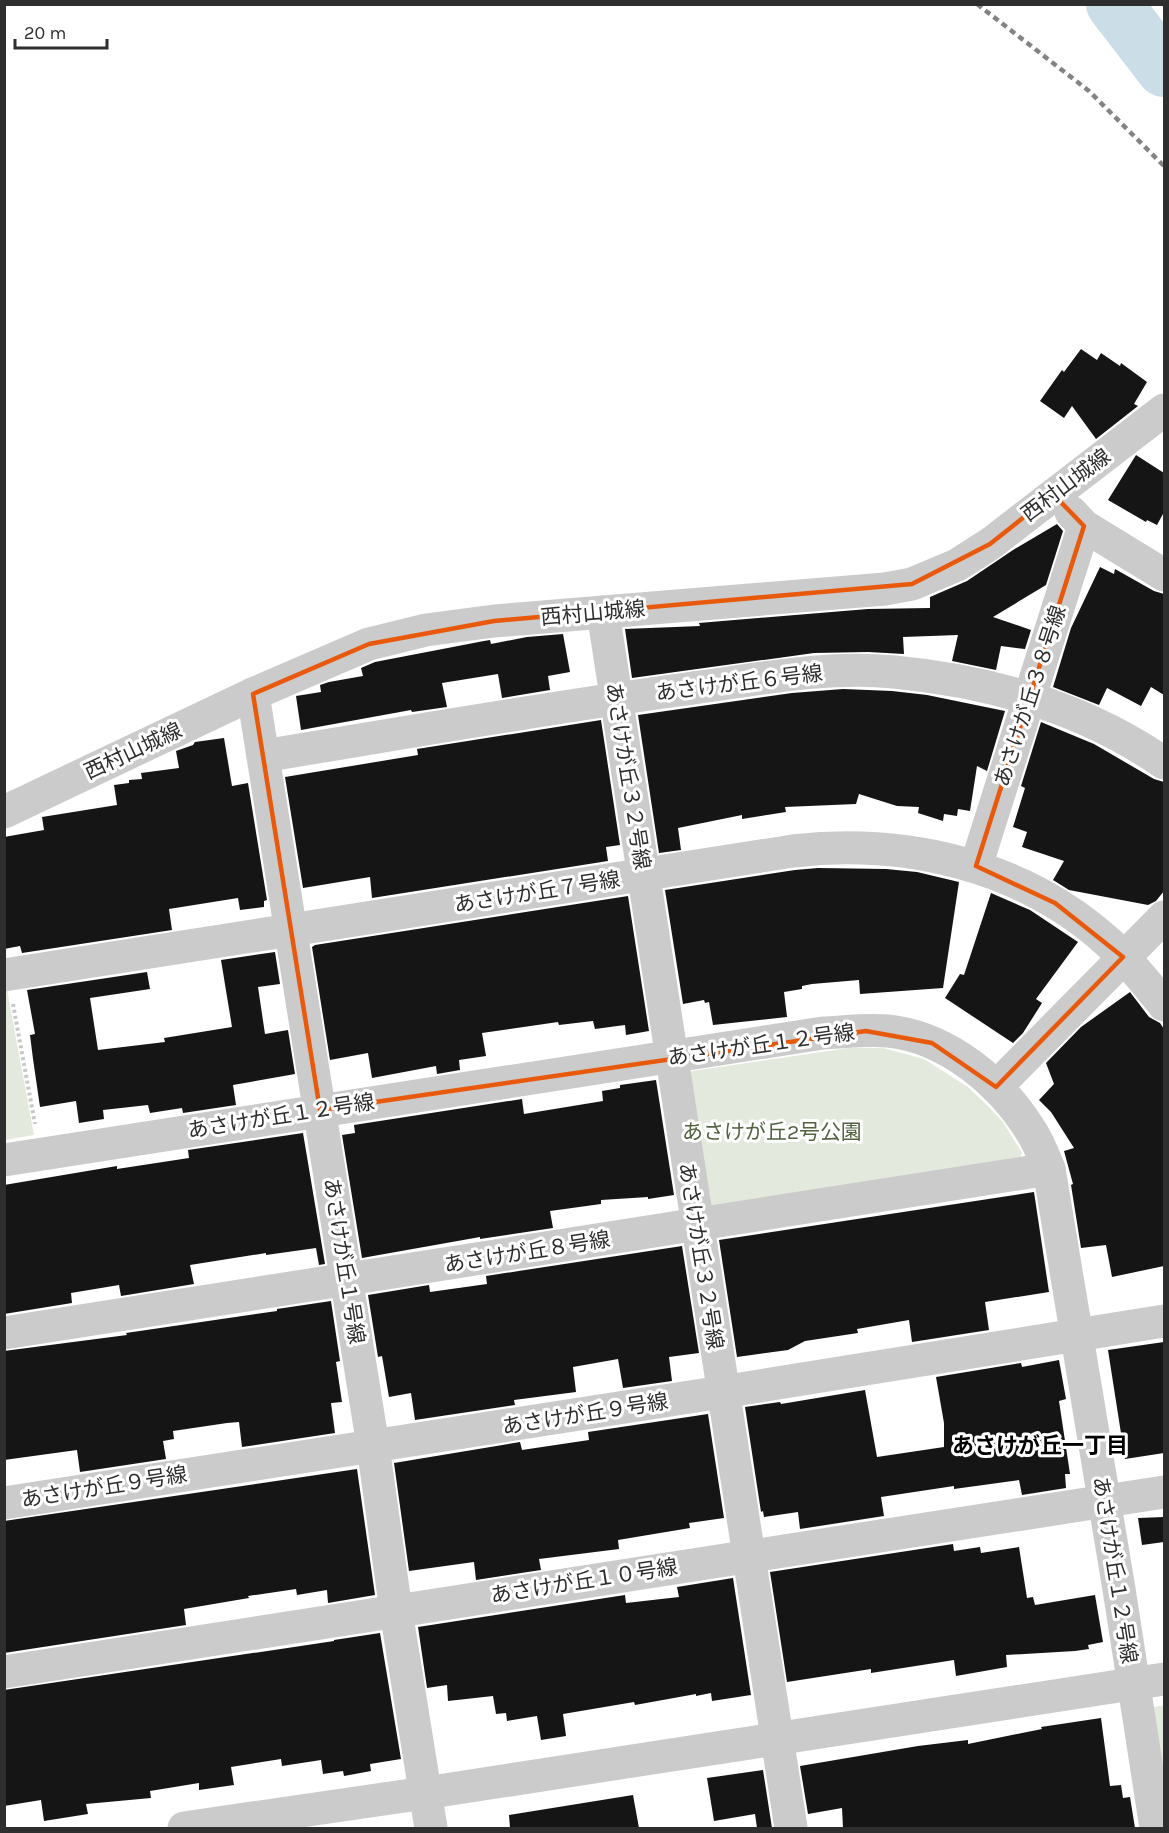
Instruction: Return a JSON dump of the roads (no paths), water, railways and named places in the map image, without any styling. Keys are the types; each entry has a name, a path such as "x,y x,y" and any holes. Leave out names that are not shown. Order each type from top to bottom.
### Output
{"street":[{"name":"西村山城線","path":"4,812 253,694 369,644 426,630 494,621 885,589 912,584 936,575 990,544 1164,410"},
{"path":"1053,494 1084,526 1164,575"},
{"name":"あさけが丘３８号線","path":"976,866 1084,526"},
{"name":"あさけが丘３２号線","path":"603,612 791,1828"},
{"name":"あさけが丘６号線","path":"263,756 616,698 793,675 842,671 892,671 956,680 1030,698 1089,720 1141,747 1164,763"},
{"name":"あさけが丘１号線","path":"253,694 292,929 431,1828"},
{"name":"あさけが丘７号線","path":"6,974 793,851 839,848 908,850 976,866 1010,881 1055,903 1109,943 1164,1005"},
{"path":"996,1087 1164,917"},
{"name":"あさけが丘１２号線","path":"4,1160 823,1033 889,1031 932,1043 977,1070 996,1087 1017,1110 1032,1132 1049,1169 1105,1502 1149,1681 1156,1828"},
{"name":"あさけが丘８号線","path":"4,1333 347,1281 1049,1169"},
{"name":"あさけが丘９号線","path":"4,1503 1164,1321"},
{"name":"あさけが丘１０号線","path":"4,1672 1164,1492"},
{"path":"184,1828 1149,1681"}],"waterway":[{"path":"1114,4 1164,69"}],"railway":[{"path":"977,4 1089,91 1164,166"}],"district":[{"name":"あさけが丘一丁目","path":"1040,1445"}],"park label":[{"name":"あさけが丘2号公園","path":"772,1132"}]}
